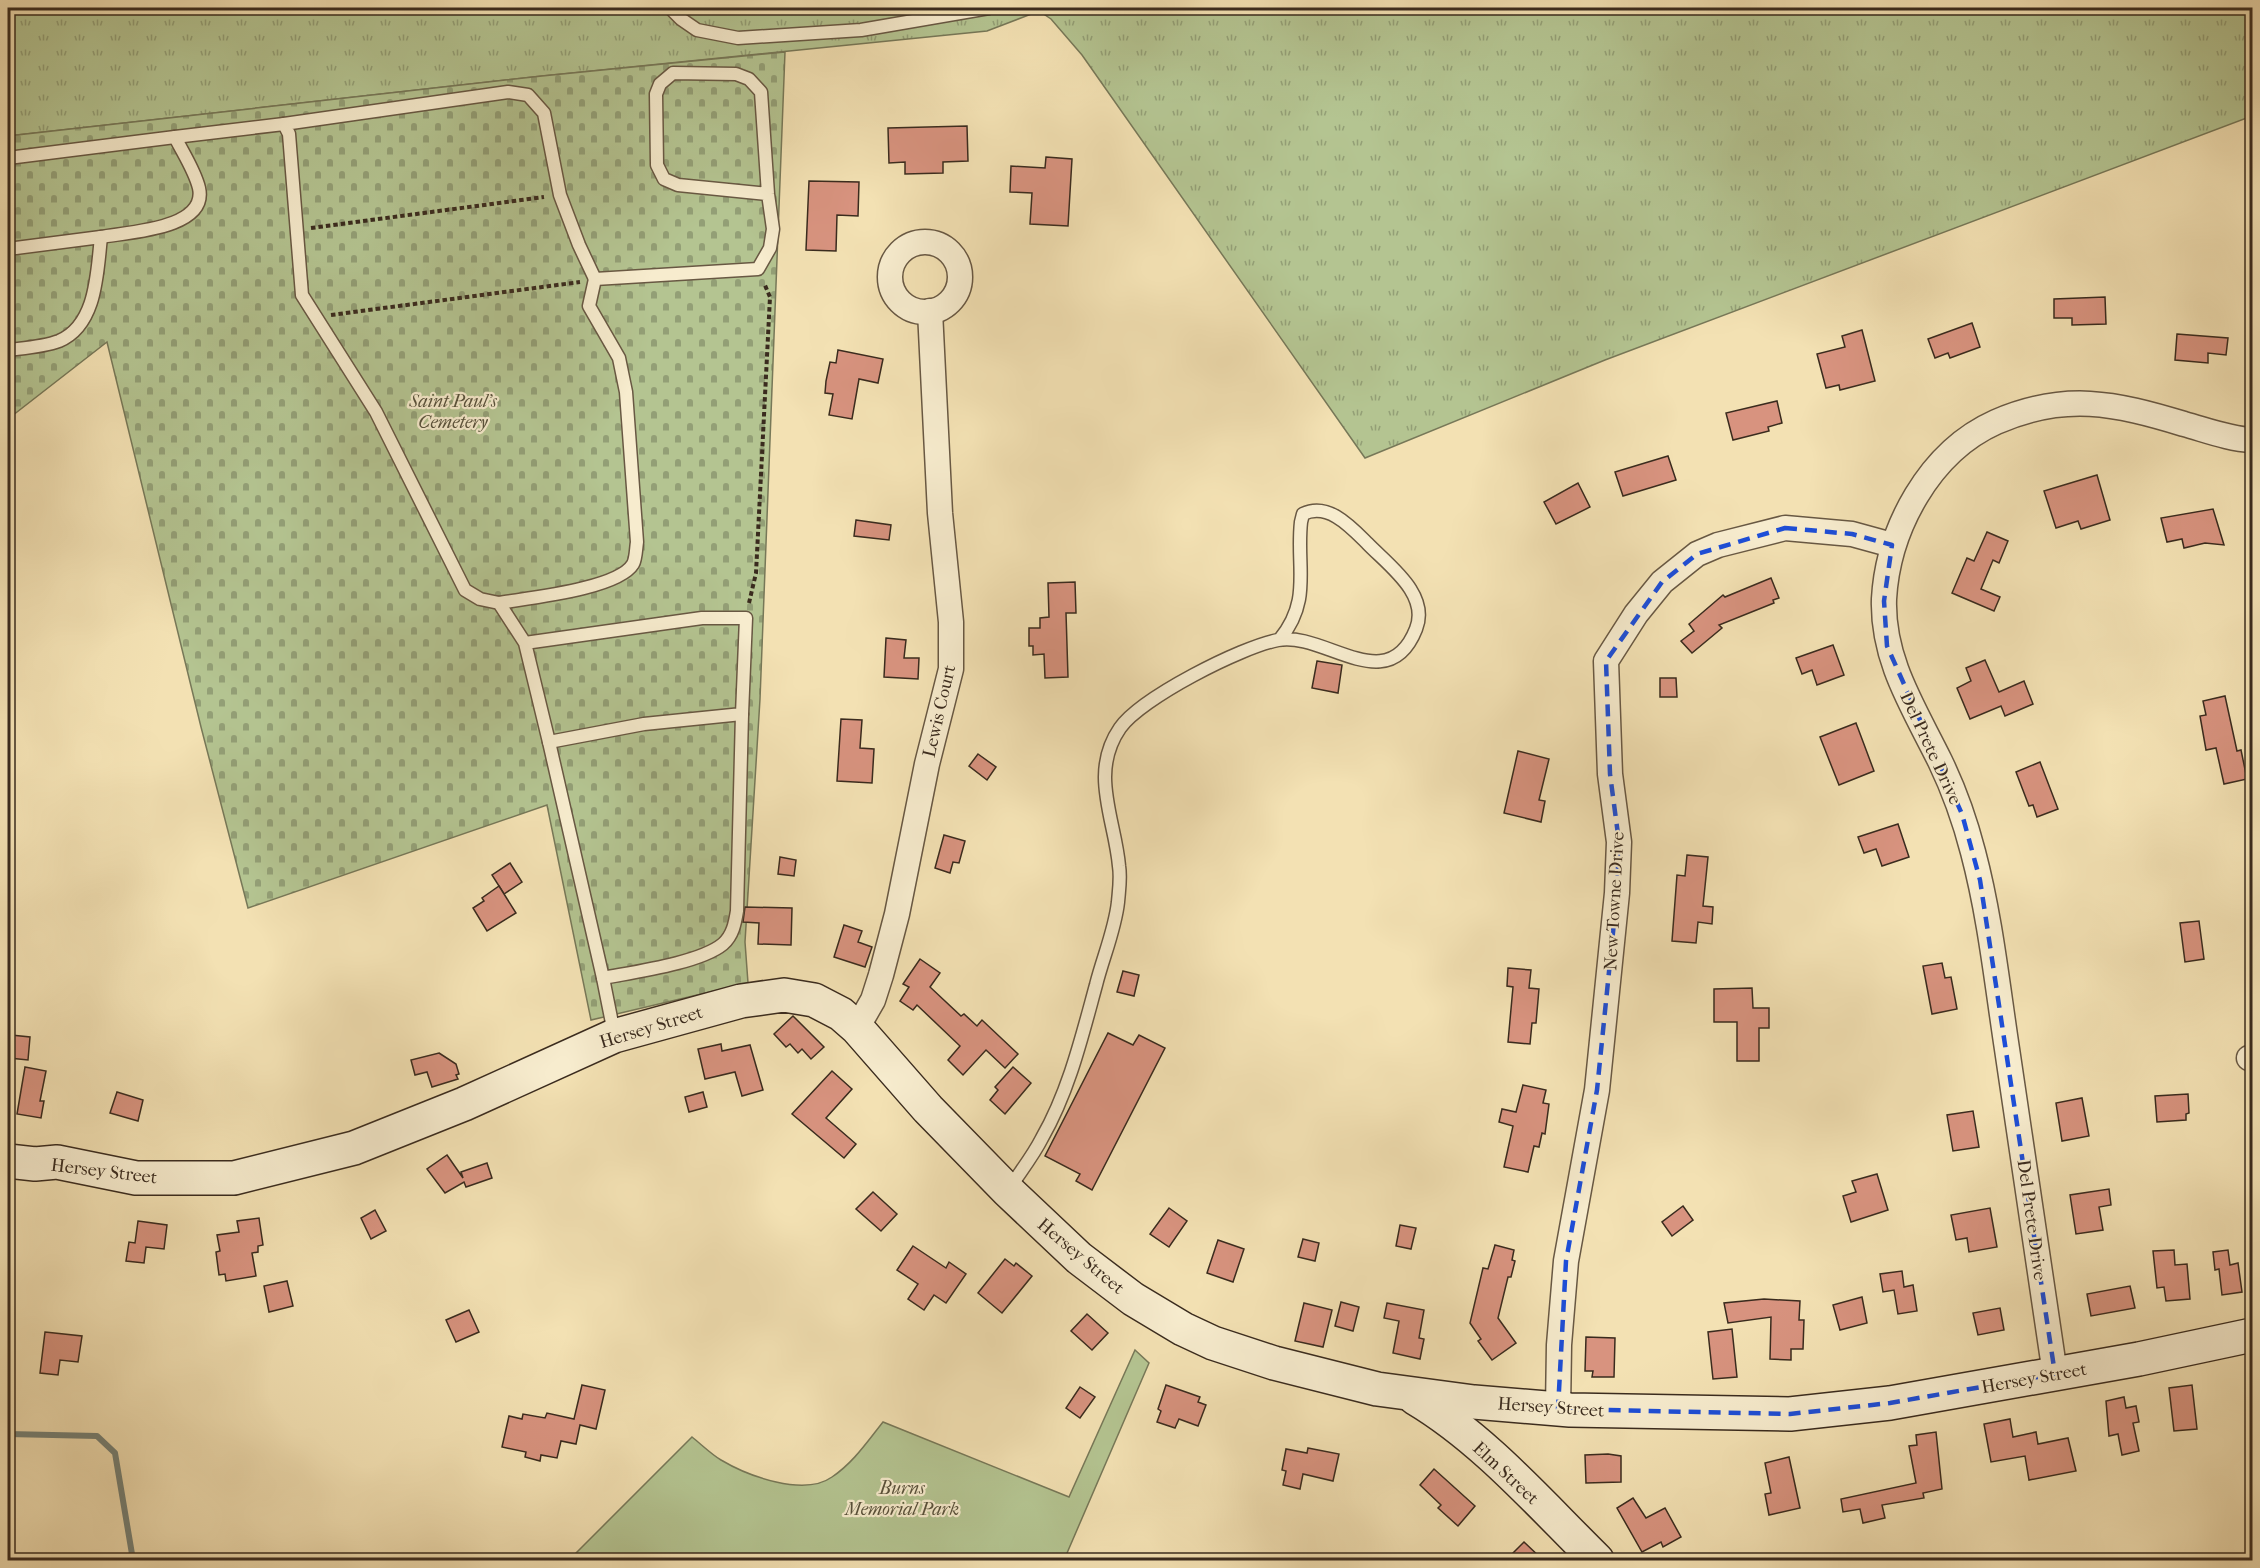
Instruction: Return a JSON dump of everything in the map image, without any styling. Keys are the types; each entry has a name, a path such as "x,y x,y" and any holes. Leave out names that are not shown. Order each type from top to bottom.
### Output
{"street":[{"name":"Lewis Court","path":"857,1028 873,1000 897,914 927,764 951,669 951,622 940,513 930,311"},
{"name":"Del Prete Drive","path":"2055,1374 1983,893 1962,814 1941,764 1901,685 1887,646 1884,601 1892,545 1906,513 1945,459 1978,431 2024,413 2072,403 2113,404 2224,436 2253,440"},
{"name":"New Towne Drive","path":"1558,1409 1559,1345 1566,1261 1592,1131 1610,986 1617,893 1619,842 1609,752 1606,661 1636,614 1662,582 1696,554 1718,545 1785,528 1852,534 1892,545"},
{"name":"Hersey Street","path":"8,1161 35,1164 57,1162 136,1178 234,1178 354,1148 464,1104 614,1036 741,1001 784,995 814,1000 841,1014 857,1028 928,1109 1008,1191 1079,1258 1107,1280 1183,1329 1214,1343 1274,1363 1408,1394 1515,1405 1558,1409 1790,1414 1890,1403 2055,1374 2253,1335"},
{"name":"Elm Street","path":"1408,1394 1451,1422 1483,1450 1597,1560"},
{"path":"1483,1450 1501,1415 1515,1405"}],"lane":[{"path":"670,8 697,30 738,38 861,30 989,8"},
{"path":"595,279 758,269 770,248 773,229 768,194 761,92 749,79 736,74 673,73 660,84 656,94 657,165 664,179 678,185 768,194"},
{"path":"8,158 508,92 528,95 544,113 560,195 595,279 590,306 619,358 626,392 637,542 633,564 624,573 599,585 499,603 480,599 465,590 376,412 302,295 289,134 284,123"},
{"path":"8,249 101,237 180,222 200,201 199,187 175,137"},
{"path":"8,350 60,340 76,328 90,308 97,277 101,237"},
{"path":"1008,1191 1042,1139 1057,1108 1089,1013 1112,931 1117,906 1120,867 1104,788 1112,745 1120,728 1164,694 1225,659 1280,639 1309,643 1364,660 1387,661 1397,657 1407,647 1416,632 1420,613 1418,601 1393,568 1354,530 1330,512 1313,509 1303,514 1301,522 1301,597 1296,614 1280,639"},
{"path":"499,603 525,643 603,978 614,1036"},
{"path":"525,643 702,618 746,618 737,910 733,930 723,944 693,958 603,978"},
{"path":"549,741 644,724 742,714"}],"path":[{"path":"298,230 560,195"},
{"path":"746,618 756,573 770,297 758,269"},
{"path":"316,317 595,279"}],"highlighted area":[{"path":"1785,528 1852,534 1892,545 1884,601 1887,646 1962,814 1980,880 2055,1374 1890,1403 1790,1414 1558,1409 1566,1261 1597,1090 1617,893 1619,842 1610,774 1606,661 1662,582 1697,554"}],"green space":[{"path":"8,8 2252,8 2252,116 1605,360 1365,458 1082,55 1051,19 1039,11 987,31 542,76 8,136"},
{"name":"Saint Paul's Cemetery","path":"785,52 760,699 745,942 748,983 591,1020 547,805 248,908 201,727 107,342 8,419 8,136 542,76"},
{"name":"Burns Memorial Park","path":"1135,1350 1149,1363 1064,1560 569,1560 692,1437 717,1458 746,1472 776,1482 807,1485 820,1483 840,1471 883,1422 1069,1497"}],"building":[{"path":"967,126 968,161 943,162 943,173 905,174 905,162 889,163 888,128"},
{"path":"1046,157 1072,159 1068,226 1030,224 1032,193 1010,192 1011,166 1045,168"},
{"path":"809,181 859,182 858,216 837,215 836,251 806,250"},
{"path":"2105,297 2106,324 2072,325 2072,318 2054,318 2054,299"},
{"path":"1972,323 1980,347 1950,358 1948,353 1935,358 1928,339"},
{"path":"1862,330 1875,381 1840,390 1839,385 1826,388 1817,354 1845,347 1842,336"},
{"path":"2177,334 2228,338 2226,355 2208,353 2208,363 2175,360"},
{"path":"838,350 883,359 878,383 859,379 852,419 829,415 833,394 825,393 826,381 830,362 836,363"},
{"path":"1777,401 1782,423 1768,427 1769,431 1733,440 1726,413"},
{"path":"1668,456 1676,480 1623,496 1615,472"},
{"path":"2097,475 2110,520 2081,529 2078,521 2056,528 2044,491"},
{"path":"1578,483 1590,507 1556,524 1544,502"},
{"path":"2213,509 2224,545 2205,543 2184,548 2182,539 2167,542 2161,518"},
{"path":"856,520 891,525 889,540 854,536"},
{"path":"1987,532 2008,541 1999,563 1993,560 1981,589 2000,597 1994,611 1952,593 1967,558 1974,561"},
{"path":"1771,578 1779,598 1773,600 1774,603 1719,625 1722,628 1692,653 1681,641 1694,631 1689,624 1723,595 1725,597"},
{"path":"1075,582 1076,613 1066,613 1068,677 1045,678 1044,654 1033,655 1033,646 1029,646 1029,628 1040,628 1040,618 1049,617 1048,583"},
{"path":"886,638 906,640 904,658 919,658 918,679 884,677"},
{"path":"1833,645 1844,675 1817,685 1812,670 1802,674 1796,658"},
{"path":"1985,660 1999,692 2024,681 2033,704 2005,716 2001,706 1970,719 1957,688 1971,681 1966,668"},
{"path":"1317,661 1342,665 1338,693 1312,688"},
{"path":"1660,678 1676,678 1677,697 1660,697"},
{"path":"2225,696 2237,751 2241,750 2247,779 2224,784 2216,748 2206,750 2200,716 2206,715 2203,701"},
{"path":"841,719 862,720 860,748 874,749 872,783 837,781"},
{"path":"1856,723 1874,771 1839,785 1820,737"},
{"path":"1518,751 1549,759 1539,800 1545,801 1541,822 1504,813"},
{"path":"978,754 996,767 987,780 969,766"},
{"path":"2040,762 2058,809 2037,817 2033,805 2029,806 2016,772"},
{"path":"1898,824 1909,857 1882,866 1876,849 1864,853 1858,837"},
{"path":"944,835 965,841 959,863 953,862 950,873 935,868"},
{"path":"1687,855 1708,857 1703,906 1713,907 1712,924 1698,922 1696,943 1672,941 1677,875 1685,876"},
{"path":"780,857 796,860 794,876 778,874"},
{"path":"510,863 522,882 504,894 492,875"},
{"path":"499,886 516,913 487,931 473,908 484,901 482,898"},
{"path":"745,907 792,908 791,945 758,944 759,923 743,922"},
{"path":"2199,921 2204,959 2185,962 2180,923"},
{"path":"844,925 862,931 858,942 872,947 865,967 834,957"},
{"path":"920,959 940,973 930,987 961,1016 964,1014 977,1026 982,1020 1018,1054 1005,1068 986,1050 963,1075 948,1060 960,1046 917,1005 913,1010 900,1001 909,987 903,984"},
{"path":"1942,963 1945,978 1951,977 1957,1009 1932,1014 1923,966"},
{"path":"1508,968 1531,970 1529,988 1539,989 1536,1023 1532,1023 1530,1044 1508,1042 1513,987 1507,986"},
{"path":"1123,971 1139,975 1134,996 1117,992"},
{"path":"1752,988 1753,1008 1769,1008 1769,1028 1759,1028 1759,1061 1737,1061 1737,1022 1714,1022 1714,989"},
{"path":"793,1016 824,1047 811,1059 802,1049 798,1053 790,1044 786,1047 774,1034"},
{"path":"1108,1033 1133,1045 1139,1035 1165,1048 1092,1190 1076,1181 1080,1174 1045,1156"},
{"path":"11,1035 30,1037 28,1060 9,1058"},
{"path":"721,1044 722,1051 750,1045 763,1090 742,1096 735,1072 705,1079 698,1049"},
{"path":"439,1053 456,1064 458,1079 432,1087 427,1072 415,1075 411,1060"},
{"path":"25,1067 46,1071 40,1101 44,1101 41,1118 17,1114"},
{"path":"1013,1067 1031,1083 1005,1114 990,1100 998,1090 995,1087"},
{"path":"832,1071 852,1089 826,1118 856,1144 844,1158 792,1114"},
{"path":"1523,1085 1546,1090 1543,1103 1549,1104 1545,1134 1542,1133 1539,1147 1534,1146 1528,1172 1504,1167 1513,1126 1499,1122 1502,1109 1516,1112"},
{"path":"117,1092 143,1100 138,1121 110,1113"},
{"path":"703,1092 707,1107 689,1112 685,1097"},
{"path":"2188,1094 2189,1113 2186,1114 2186,1120 2157,1122 2155,1096"},
{"path":"2082,1098 2089,1136 2062,1141 2056,1103"},
{"path":"1973,1111 1979,1147 1953,1151 1947,1115"},
{"path":"447,1155 463,1178 461,1172 487,1163 492,1178 466,1187 464,1182 445,1193 427,1169"},
{"path":"1877,1174 1888,1210 1851,1222 1843,1196 1856,1192 1852,1181"},
{"path":"2109,1189 2111,1205 2099,1207 2103,1230 2076,1234 2070,1195"},
{"path":"873,1192 897,1214 881,1231 856,1209"},
{"path":"1683,1206 1693,1220 1672,1236 1662,1222"},
{"path":"1169,1208 1187,1221 1169,1247 1150,1234"},
{"path":"1990,1208 1997,1247 1969,1252 1967,1238 1956,1240 1951,1215"},
{"path":"375,1210 386,1231 371,1239 361,1218"},
{"path":"259,1218 263,1245 258,1246 258,1252 252,1253 256,1276 226,1281 225,1274 219,1275 216,1252 220,1251 217,1235 239,1232 237,1221"},
{"path":"138,1221 167,1225 164,1249 146,1247 144,1263 126,1261 129,1242 135,1243"},
{"path":"1400,1225 1416,1228 1411,1249 1396,1246"},
{"path":"1303,1239 1319,1243 1315,1261 1298,1257"},
{"path":"1218,1240 1244,1249 1233,1282 1207,1273"},
{"path":"1495,1245 1514,1250 1512,1260 1515,1261 1511,1277 1508,1277 1498,1318 1516,1343 1492,1360 1478,1341 1481,1339 1470,1323 1483,1268 1488,1269"},
{"path":"913,1246 946,1268 949,1262 966,1274 946,1303 934,1295 924,1310 908,1299 918,1284 897,1270"},
{"path":"2174,1250 2175,1265 2187,1264 2190,1299 2166,1301 2164,1287 2157,1288 2153,1251"},
{"path":"2228,1250 2230,1265 2238,1263 2242,1292 2222,1295 2219,1269 2215,1270 2213,1252"},
{"path":"1005,1259 1014,1266 1016,1263 1032,1276 1002,1313 978,1293"},
{"path":"1902,1271 1904,1287 1913,1285 1917,1311 1898,1314 1894,1290 1883,1292 1880,1274"},
{"path":"287,1281 293,1306 269,1312 264,1286"},
{"path":"2130,1286 2135,1308 2091,1316 2087,1294"},
{"path":"1862,1297 1867,1323 1840,1330 1833,1305"},
{"path":"1764,1299 1800,1301 1799,1320 1804,1320 1803,1349 1791,1349 1791,1360 1770,1359 1771,1317 1728,1323 1724,1303"},
{"path":"1341,1302 1359,1307 1353,1331 1335,1326"},
{"path":"1304,1303 1332,1310 1323,1347 1295,1341"},
{"path":"1387,1303 1424,1310 1419,1338 1424,1339 1420,1359 1393,1353 1399,1321 1384,1318"},
{"path":"2000,1308 2004,1330 1978,1335 1973,1313"},
{"path":"469,1310 479,1332 456,1342 446,1320"},
{"path":"1087,1314 1108,1333 1092,1350 1071,1331"},
{"path":"1732,1329 1737,1377 1713,1379 1708,1332"},
{"path":"45,1332 82,1336 78,1362 60,1360 58,1375 40,1373"},
{"path":"1586,1337 1615,1338 1614,1377 1592,1377 1593,1371 1585,1371"},
{"path":"582,1385 605,1390 596,1429 580,1425 576,1444 561,1441 557,1458 541,1455 540,1461 525,1457 526,1452 502,1447 509,1416 522,1419 523,1414 545,1418 547,1413 574,1419"},
{"path":"1166,1385 1200,1397 1198,1402 1206,1405 1198,1426 1179,1419 1175,1428 1157,1422 1161,1411 1158,1409"},
{"path":"2192,1385 2197,1429 2174,1431 2169,1388"},
{"path":"1080,1387 1095,1397 1080,1418 1066,1408"},
{"path":"2124,1397 2126,1408 2136,1406 2139,1422 2133,1423 2139,1451 2122,1455 2118,1434 2109,1436 2106,1401"},
{"path":"2010,1419 2013,1437 2036,1432 2038,1444 2068,1438 2076,1471 2029,1480 2025,1456 1991,1462 1984,1424"},
{"path":"1936,1432 1942,1489 1923,1493 1924,1498 1882,1505 1885,1518 1863,1523 1860,1509 1843,1512 1841,1499 1916,1483 1909,1446 1917,1445 1916,1435"},
{"path":"1308,1448 1339,1454 1333,1481 1303,1474 1300,1489 1283,1485 1286,1471 1282,1470 1286,1449 1307,1453"},
{"path":"1585,1455 1621,1456 1621,1482 1586,1483"},
{"path":"1789,1457 1800,1508 1769,1515 1765,1494 1771,1493 1765,1463"},
{"path":"1434,1469 1475,1506 1458,1526 1438,1508 1441,1505 1420,1485"},
{"path":"1633,1498 1646,1518 1665,1508 1681,1537 1663,1547 1661,1542 1642,1552 1617,1508"},
{"path":"1524,1542 1543,1560 1506,1560"}],"waterway":[{"path":"8,1434 97,1436 115,1453 133,1560"}]}
